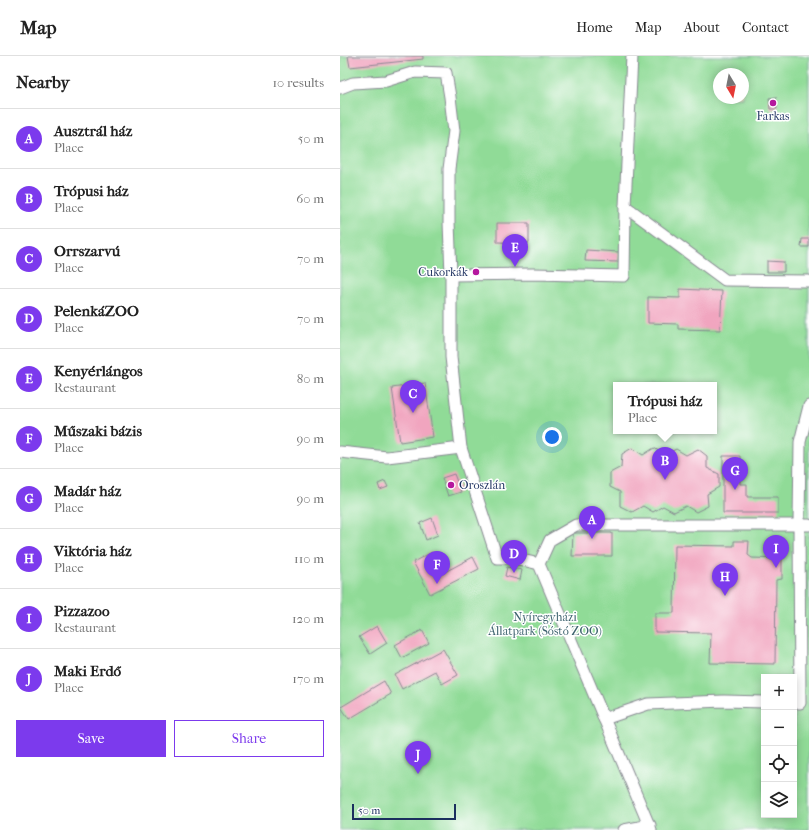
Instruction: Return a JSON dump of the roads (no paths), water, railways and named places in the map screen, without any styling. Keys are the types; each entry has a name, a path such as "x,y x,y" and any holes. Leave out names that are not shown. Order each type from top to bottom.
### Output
{"street":[{"path":"451,275 533,274 624,276 625,206 632,56"},
{"path":"340,88 353,83 386,81 415,72 446,73 454,131 449,169 448,222 451,275 451,357 461,448 497,558 514,558 538,564"},
{"path":"625,206 726,280 809,281"},
{"path":"801,703 804,525 800,442 809,406"},
{"path":"340,452 387,457 461,448"},
{"path":"624,830 651,827 538,564 550,540 576,525 804,525"},
{"path":"604,719 648,704 724,701 761,702"}],"place":[{"name":"Farkas","path":"773,103"},
{"name":"Kenyérlángos","path":"515,267"},
{"name":"Cukorkák","path":"476,272"},
{"name":"Orrszarvú","path":"413,413"},
{"name":"Trópusi ház","path":"665,480"},
{"name":"Oroszlán","path":"451,485"},
{"name":"Madár ház","path":"735,490"},
{"name":"Ausztrál ház","path":"592,539"},
{"name":"Pizzazoo","path":"776,568"},
{"name":"PelenkáZOO","path":"514,573"},
{"name":"Műszaki bázis","path":"437,584"},
{"name":"Viktória ház","path":"725,596"},
{"name":"Maki Erdő","path":"418,774"}],"park label":[{"name":"Nyíregyházi Állatpark (Sóstó ZOO)","path":"545,624"}]}
